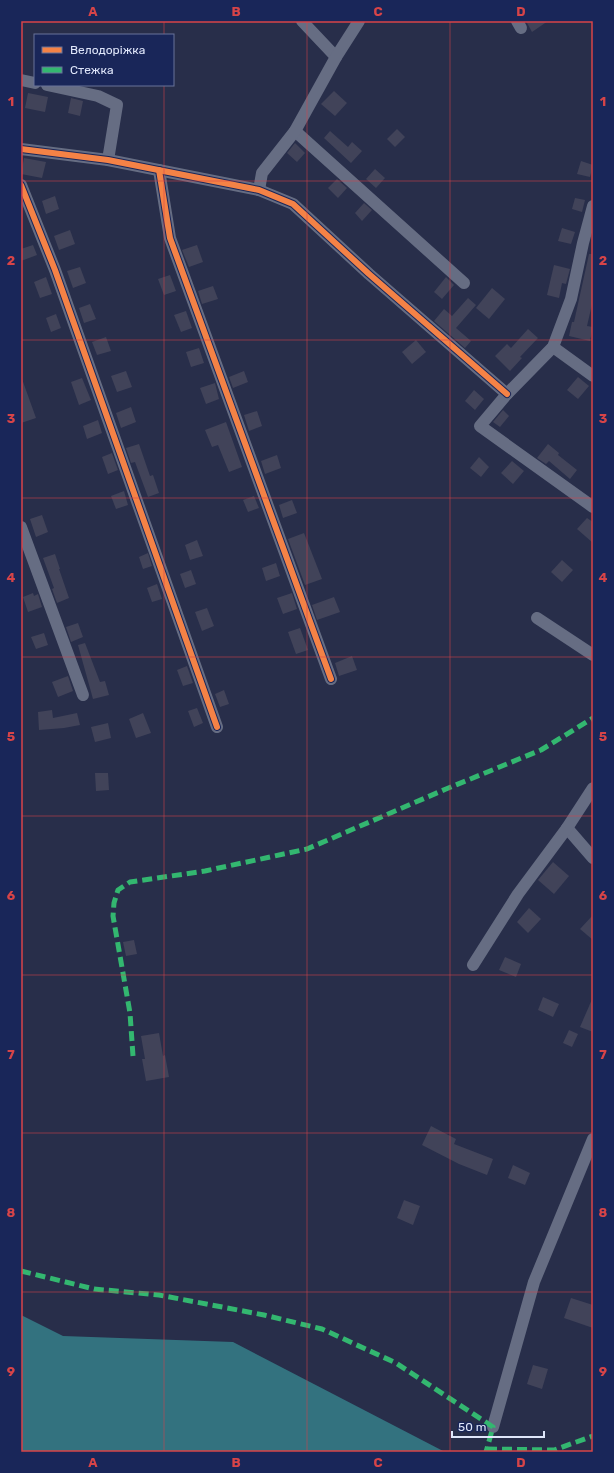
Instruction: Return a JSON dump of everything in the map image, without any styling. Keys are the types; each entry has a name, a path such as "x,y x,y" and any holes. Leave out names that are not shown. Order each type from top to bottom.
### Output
{"street":[{"path":"302,21 336,57"},
{"path":"259,190 262,173 295,131 336,57 359,21"},
{"path":"21,80 34,83"},
{"path":"52,86 98,96 117,105 108,160"},
{"path":"295,131 464,284"},
{"path":"21,149 108,160 259,190 293,204 369,274 508,394"},
{"path":"159,170 170,238 331,679"},
{"path":"21,185 55,270 217,727"},
{"path":"593,206 583,243 571,299 553,347 480,426 593,507"},
{"path":"553,347 593,376"},
{"path":"21,527 83,695"},
{"path":"537,618 593,655"},
{"path":"473,965 518,894 567,828 593,788"},
{"path":"567,828 593,858"},
{"path":"492,1427 534,1282 593,1139"}],"shaded area":[{"path":"21,1315 63,1336 233,1342 445,1452 21,1452"}],"building":[{"path":"526,21 548,21 532,32"},
{"path":"334,91 347,103 335,116 321,104"},
{"path":"28,93 48,97 45,112 25,108"},
{"path":"71,98 83,101 80,116 68,113"},
{"path":"397,129 405,137 395,147 387,139"},
{"path":"330,131 348,147 352,142 362,151 351,163 324,138"},
{"path":"295,143 305,153 297,162 287,153"},
{"path":"24,158 46,162 42,178 21,174"},
{"path":"581,161 593,165 590,177 577,174"},
{"path":"375,169 385,178 376,188 366,179"},
{"path":"337,179 347,188 338,198 328,188"},
{"path":"55,196 59,209 46,214 42,201"},
{"path":"575,198 585,200 582,212 572,209"},
{"path":"364,203 372,210 362,221 355,213"},
{"path":"562,228 575,232 571,244 558,241"},
{"path":"70,230 75,244 59,250 54,236"},
{"path":"33,245 37,255 21,261 21,249"},
{"path":"197,245 203,262 189,267 182,250"},
{"path":"589,254 593,254 593,300 587,326 593,327 590,341 569,336 572,322 574,322"},
{"path":"554,265 570,269 566,284 562,283 559,298 547,295"},
{"path":"80,267 86,283 73,288 67,271"},
{"path":"170,275 176,291 164,295 158,279"},
{"path":"46,277 52,294 40,298 34,282"},
{"path":"446,277 454,285 442,299 434,292"},
{"path":"213,286 218,299 202,304 198,291"},
{"path":"492,288 505,299 489,319 476,308"},
{"path":"468,298 476,305 456,328 471,341 465,348 434,321 444,309 452,316"},
{"path":"90,304 96,319 84,323 79,308"},
{"path":"186,311 192,328 181,332 174,315"},
{"path":"56,314 61,328 51,332 46,318"},
{"path":"528,329 538,338 520,357 522,358 510,371 495,356 507,344 511,348"},
{"path":"106,337 111,351 97,355 92,342"},
{"path":"416,340 426,352 412,364 402,352"},
{"path":"199,348 204,363 191,367 186,352"},
{"path":"126,371 132,387 117,392 111,376"},
{"path":"244,371 248,382 233,388 229,377"},
{"path":"578,377 589,386 578,399 567,390"},
{"path":"82,378 91,400 79,405 71,382"},
{"path":"21,379 36,418 21,423"},
{"path":"215,383 219,399 206,404 200,388"},
{"path":"474,390 484,399 475,410 465,401"},
{"path":"131,407 136,422 121,428 116,413"},
{"path":"503,410 509,416 500,427 493,422"},
{"path":"257,411 262,426 249,431 244,415"},
{"path":"98,420 102,433 87,439 83,426"},
{"path":"226,422 242,467 229,472 218,445 212,447 205,430"},
{"path":"139,444 150,476 153,475 159,493 148,497 135,462 131,463 126,448"},
{"path":"548,444 559,453 558,455 577,470 570,479 549,461 546,464 537,458"},
{"path":"112,453 118,470 108,474 102,457"},
{"path":"277,455 281,468 265,474 261,461"},
{"path":"479,457 489,467 481,477 470,468"},
{"path":"512,461 524,471 513,484 501,473"},
{"path":"124,491 128,505 116,509 111,496"},
{"path":"254,496 259,508 248,512 243,500"},
{"path":"292,500 297,513 283,518 279,505"},
{"path":"42,515 48,532 36,537 30,519"},
{"path":"587,518 593,522 593,543 577,529"},
{"path":"304,533 322,579 305,585 288,539"},
{"path":"197,540 203,556 190,560 185,545"},
{"path":"148,553 152,566 143,569 139,557"},
{"path":"55,554 69,598 57,603 52,589 54,588 43,558"},
{"path":"562,560 573,570 562,582 551,572"},
{"path":"276,563 280,576 266,581 262,568"},
{"path":"191,570 196,584 185,588 180,574"},
{"path":"157,584 162,599 152,602 147,588"},
{"path":"33,593 34,596 38,594 42,607 28,612 23,597"},
{"path":"292,593 297,609 283,614 277,598"},
{"path":"334,597 340,612 317,620 312,605"},
{"path":"207,608 214,626 202,631 195,612"},
{"path":"78,623 83,637 71,642 66,627"},
{"path":"300,628 308,650 296,654 288,632"},
{"path":"44,633 48,645 36,649 31,637"},
{"path":"85,643 100,682 105,681 109,695 93,699 78,645"},
{"path":"352,656 357,670 339,676 335,663"},
{"path":"187,666 193,683 183,686 177,670"},
{"path":"68,676 73,691 58,697 52,682"},
{"path":"224,690 229,704 220,707 215,694"},
{"path":"197,708 203,723 194,727 188,711"},
{"path":"52,710 53,718 77,713 80,725 39,730 38,712"},
{"path":"143,713 151,733 136,738 129,719"},
{"path":"108,723 111,738 95,742 91,727"},
{"path":"95,773 108,773 109,790 96,791"},
{"path":"553,862 569,876 554,894 538,880"},
{"path":"529,908 541,919 528,933 517,922"},
{"path":"593,915 593,940 580,929"},
{"path":"134,940 137,954 126,956 123,942"},
{"path":"505,957 521,964 516,977 499,970"},
{"path":"543,997 559,1004 553,1017 538,1010"},
{"path":"593,997 593,1032 580,1027"},
{"path":"569,1030 578,1034 572,1047 563,1043"},
{"path":"159,1033 169,1077 146,1081 142,1059 145,1059 141,1036"},
{"path":"431,1126 456,1139 454,1144 493,1159 487,1175 459,1164 422,1145"},
{"path":"513,1165 530,1173 525,1185 508,1178"},
{"path":"404,1200 420,1206 413,1225 397,1218"},
{"path":"571,1298 593,1305 593,1328 564,1318"},
{"path":"533,1365 548,1369 542,1389 527,1384"}],"marked path":[{"path":"133,1056 130,1013 113,916 114,903 118,890 130,882 205,871 307,849 541,750 593,718"},
{"path":"21,1271 94,1289 159,1295 264,1315 322,1329 396,1363 493,1427 486,1452"},
{"path":"487,1449 554,1450 593,1436"}],"cycle path":[{"path":"21,149 108,160 259,190 293,204 369,274 507,394"},
{"path":"159,170 170,238 331,679"},
{"path":"21,185 55,270 217,727"}]}
